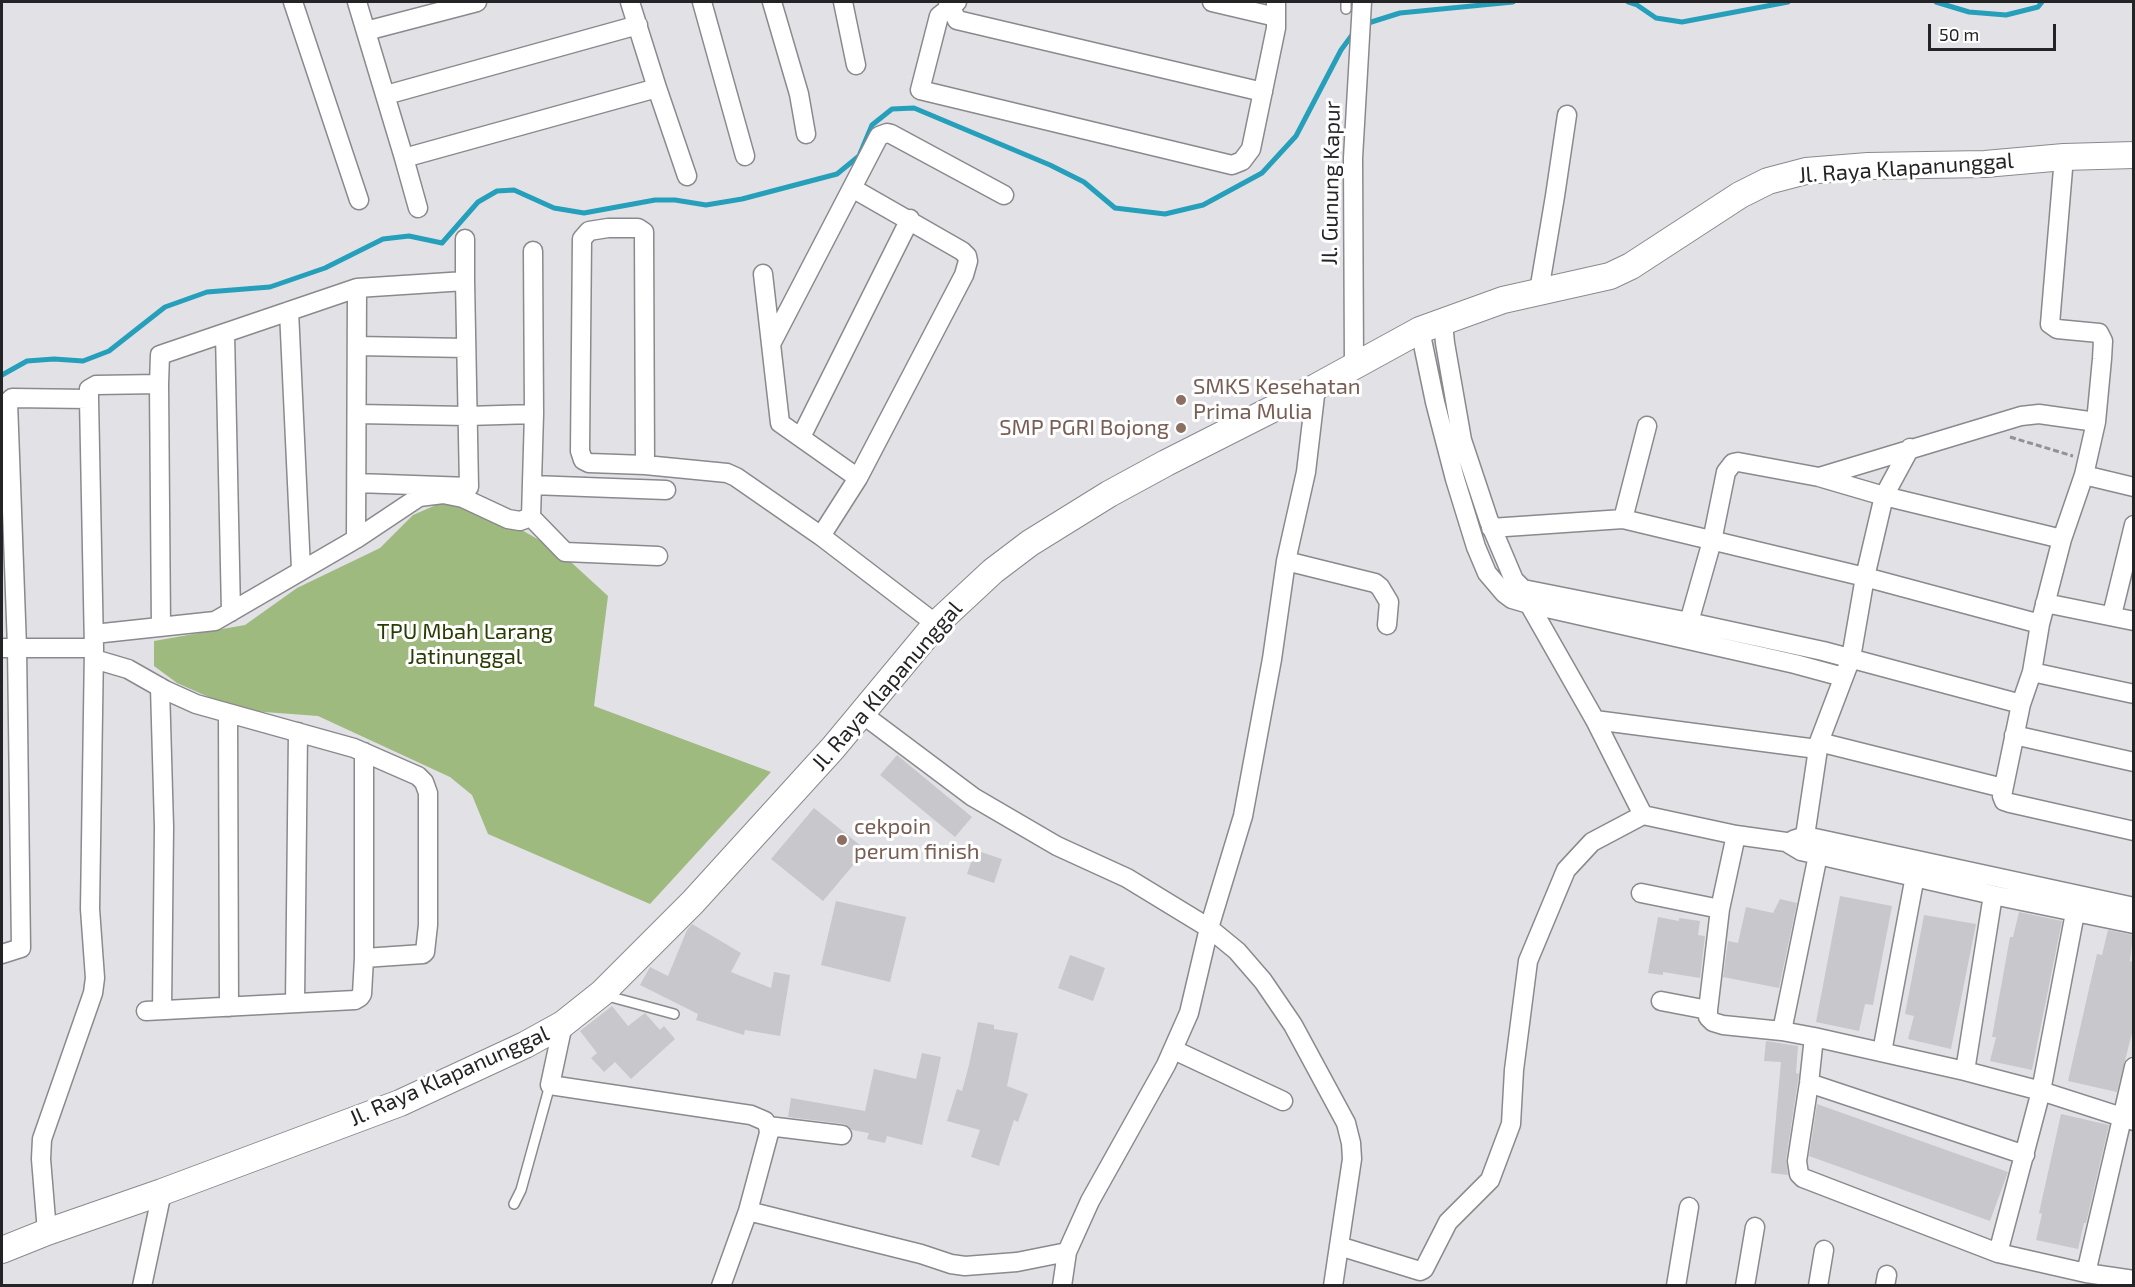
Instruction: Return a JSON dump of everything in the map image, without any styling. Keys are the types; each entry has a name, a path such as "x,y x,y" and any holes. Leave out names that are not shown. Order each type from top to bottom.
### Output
{"street":[{"path":"293,2 359,201"},
{"path":"357,2 418,208"},
{"path":"366,31 477,2"},
{"path":"630,2 687,176"},
{"path":"702,2 745,156"},
{"path":"772,2 799,94 806,134"},
{"path":"843,2 856,65"},
{"path":"1212,2 1276,9 1276,28 1263,92 1251,149 1242,161 1232,165 920,90 939,16 952,3 957,20 1263,92"},
{"name":"Jl. Gunung Kapur","path":"1351,4 1359,47 1352,198 1354,367"},
{"path":"386,95 638,25"},
{"path":"404,158 657,88"},
{"path":"1539,291 1567,115"},
{"path":"771,345 877,139 887,133 1004,195"},
{"name":"Jl. Raya Klapanunggal","path":"2,1250 400,1103 525,1045 563,1023 602,993 693,902 797,788 936,624 993,571 1050,531 1109,494 1431,326 1503,300 1621,272 1740,195 1768,181 1806,171 1868,166 1985,164 2064,157 2133,155"},
{"path":"2064,157 2050,324 2051,327 2057,329 2095,332 2102,337 2096,422 2040,624 2032,672 2021,704 2002,796 2007,802 2133,831"},
{"path":"821,536 858,478 964,275 968,261 962,250 852,188"},
{"path":"801,437 910,219"},
{"path":"645,465 644,232 638,228 608,228 589,231 582,239 580,456 590,463 645,465 727,473 736,477 821,536 936,624"},
{"path":"465,239 469,494"},
{"path":"533,250 534,414 531,517 565,552 658,556"},
{"path":"763,274 780,423 858,478"},
{"path":"161,627 160,355 357,288 465,281"},
{"path":"356,539 357,288"},
{"path":"290,311 301,569"},
{"path":"1431,326 1445,342 1462,440 1491,528 1514,580 1526,596 1595,720 1643,815"},
{"path":"1431,326 1435,402 1455,479 1476,547 1487,573 1504,593 1512,598 1526,596 1689,622 1851,658 2021,704"},
{"path":"225,333 231,612"},
{"path":"357,346 466,348"},
{"path":"47,1232 41,1159 42,1139 93,993 95,978 90,909 94,647 89,389 96,385 159,384"},
{"path":"1062,1286 1067,1252 1090,1201 1174,1050 1189,1013 1209,928 1243,816 1272,659 1286,561 1306,472 1316,387"},
{"path":"2,954 21,948 10,648 6,478 8,402 14,397 88,399"},
{"path":"357,414 467,416 534,414"},
{"path":"1819,477 2021,416 2039,414 2096,422"},
{"path":"1623,519 1647,426"},
{"path":"1782,1031 1802,846 1818,745 1851,658 1884,496 1910,448"},
{"path":"1689,622 1712,541 1726,472 1733,463 1819,477 1884,496 2062,539"},
{"path":"2085,467 2133,487"},
{"path":"357,483 469,494 508,519 520,521 531,517"},
{"path":"532,485 666,490"},
{"path":"10,648 94,647 161,627 215,621 356,539 419,497 469,494"},
{"path":"1491,528 1623,519 1866,577 2040,624"},
{"path":"2112,615 2130,553 2133,525"},
{"path":"1286,561 1375,583 1389,602 1387,625"},
{"path":"1526,596 1843,677"},
{"path":"2046,603 2133,621"},
{"path":"94,647 160,687 196,704 354,748 418,776 424,782 428,794 428,925 425,952 364,958"},
{"path":"2032,672 2133,694"},
{"path":"160,687 164,827 154,1011 360,998 364,958 364,752"},
{"path":"861,713 974,797 1057,846 1127,878 1209,928 1237,951 1263,981 1293,1026 1346,1123 1351,1143 1352,1159 1333,1286"},
{"path":"228,714 229,1007"},
{"path":"1595,720 1818,745 2003,788"},
{"path":"295,1003 298,732"},
{"path":"2014,735 2133,762"},
{"path":"1339,1246 1420,1271 1424,1269 1448,1222 1490,1180 1511,1124 1514,1070 1528,961 1566,870 1592,842 1643,815 2133,907"},
{"path":"1736,834 1720,909 1708,1010 1710,1020 1723,1026 1782,1031 1814,1037 1965,1071 2041,1091 2127,1120"},
{"path":"1802,846 1993,895 2133,924"},
{"path":"1882,1052 1915,876"},
{"path":"1641,893 1720,909"},
{"path":"1965,1071 1993,895"},
{"path":"1998,1253 2041,1091 2075,913"},
{"path":"1661,1001 1708,1010"},
{"path":"563,1023 550,1085 751,1115 765,1120 769,1133 748,1211 721,1286"},
{"path":"1814,1037 1797,1161 1799,1174 1810,1181 1998,1253 2086,1273 2133,1280"},
{"path":"1174,1050 1282,1101"},
{"path":"2086,1273 2127,1120 2133,1067"},
{"path":"1809,1083 2025,1155"},
{"path":"768,1126 842,1135"},
{"path":"142,1286 162,1192"},
{"path":"1676,1286 1689,1207"},
{"path":"748,1211 965,1266 1017,1262 1067,1252"},
{"path":"1745,1286 1755,1227"},
{"path":"1818,1286 1824,1250"}],"lane":[{"path":"602,993 674,1014"},
{"path":"514,1204 521,1190 550,1085"}],"path":[{"path":"1980,429 2085,467"}],"green space":[{"name":"TPU Mbah Larang Jatinunggal","path":"443,502 494,514 560,552 608,596 594,706 771,772 650,904 488,834 472,795 450,777 318,716 238,710 177,683 154,666 154,641 245,625 297,588 380,548 413,515"}],"building":[{"path":"897,755 972,817 955,837 880,775"},
{"path":"814,808 866,850 823,901 771,859"},
{"path":"975,850 1002,859 994,883 967,874"},
{"path":"1840,896 1892,906 1873,1005 1865,1004 1859,1031 1816,1022"},
{"path":"1780,899 1797,903 1779,988 1723,977 1728,941 1738,943 1746,907 1773,913"},
{"path":"836,901 906,917 890,982 821,965"},
{"path":"2019,912 2062,921 2032,1070 1990,1061 1996,1037 1992,1037 2010,937 2013,937"},
{"path":"1924,915 1976,924 1951,1049 1908,1039 1914,1016 1905,1014"},
{"path":"1658,917 1679,921 1679,918 1700,921 1698,935 1705,936 1700,978 1663,972 1663,975 1648,973"},
{"path":"692,924 741,953 731,972 771,988 774,972 790,975 780,1036 745,1030 744,1035 696,1020 698,1014 640,985 650,967 668,976 687,930"},
{"path":"2108,930 2133,935 2130,961 2133,962 2133,1029 2117,1092 2068,1081 2097,954 2102,955"},
{"path":"1070,955 1105,968 1093,1001 1058,988"},
{"path":"612,1006 628,1026 645,1013 660,1030 664,1026 675,1039 631,1079 615,1062 604,1072 591,1058 597,1053 580,1031"},
{"path":"978,1022 994,1025 994,1029 1018,1033 1007,1086 1028,1094 1018,1122 1014,1120 999,1166 971,1157 980,1130 947,1121 957,1089 962,1091"},
{"path":"1766,1041 1798,1046 1796,1073 1799,1074 1786,1160 1788,1175 1771,1173 1781,1062 1764,1061"},
{"path":"922,1053 941,1057 922,1145 887,1136 885,1143 867,1139 869,1133 852,1130 844,1124 788,1117 791,1098 865,1111 874,1069 916,1079"},
{"path":"1817,1104 2008,1172 1990,1221 1809,1156"},
{"path":"2061,1114 2109,1125 2078,1249 2036,1240 2042,1214 2039,1213"}],"waterway":[{"path":"1365,24 1400,13 1513,2"},
{"path":"1628,2 1637,5 1656,18 1682,22 1788,2"},
{"path":"1936,2 1969,12 2006,15 2038,7 2042,2"},
{"path":"2,375 27,361 54,359 83,361 109,351 165,307 207,292 270,287 325,268 383,239 409,236 442,243 478,202 497,191 514,190 554,208 584,213 655,200 675,200 706,205 742,199 837,174 859,156 872,125 892,109 914,108 1050,165 1084,182 1115,208 1165,214 1203,205 1262,173 1296,136 1341,50 1355,31"}],"place":[{"name":"SMKS Kesehatan Prima Mulia","path":"1181,400"},
{"name":"SMP PGRI Bojong","path":"1181,428"},
{"name":"cekpoin perum finish","path":"842,840"}]}
